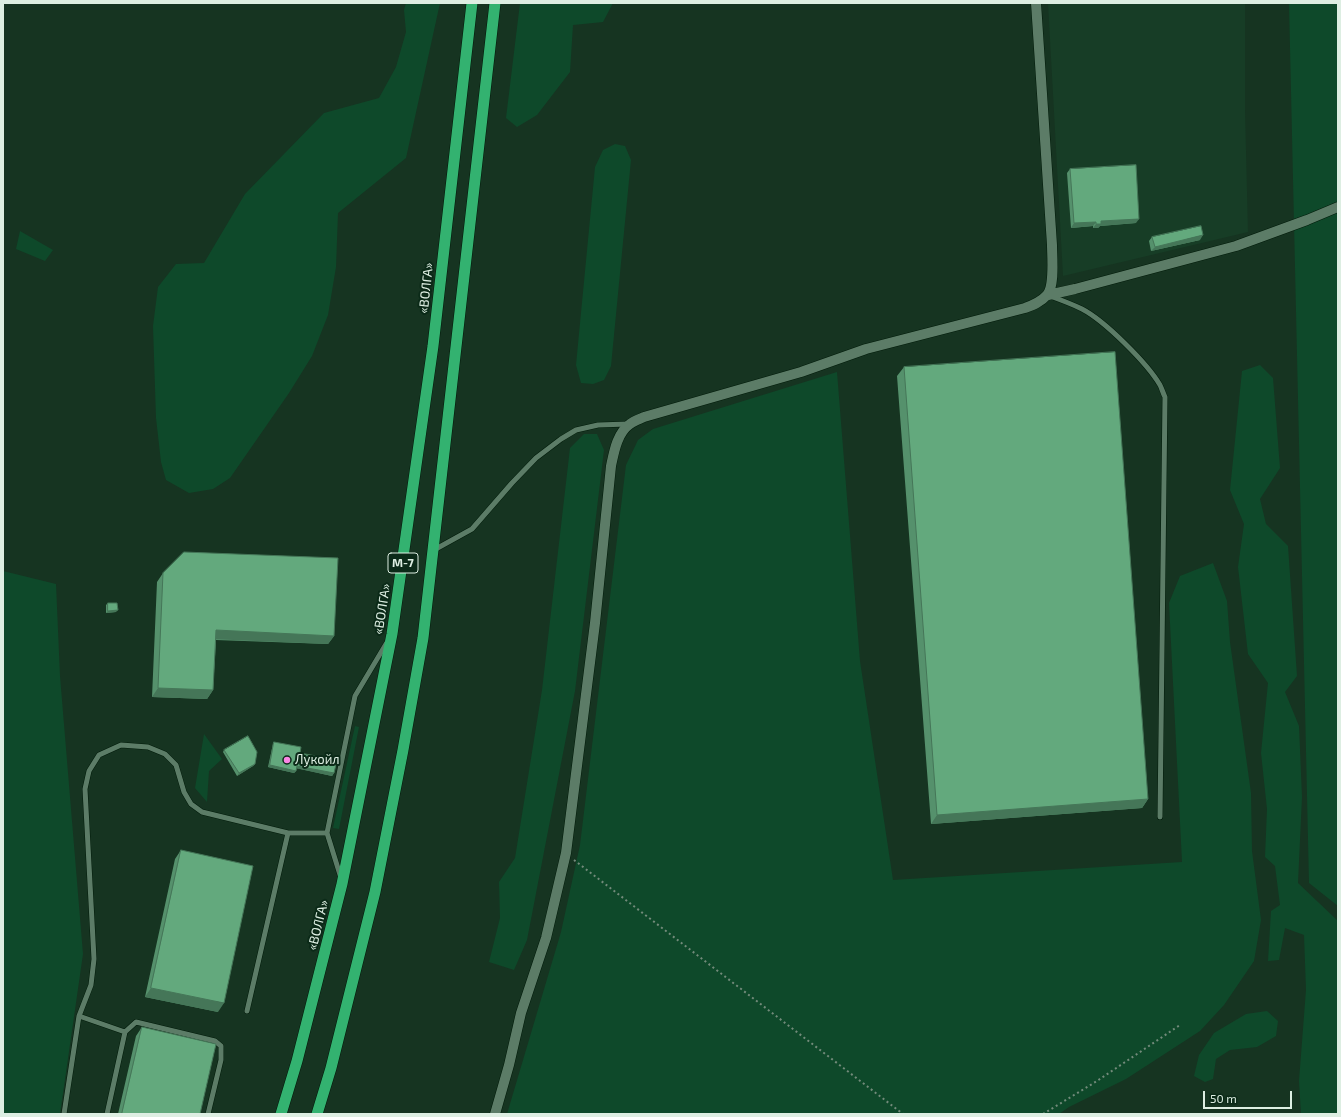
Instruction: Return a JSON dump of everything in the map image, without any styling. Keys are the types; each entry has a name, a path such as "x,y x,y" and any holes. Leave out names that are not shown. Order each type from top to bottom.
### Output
{"highway":[{"name":"«ВОЛГА»","path":"281,1114 297,1061 342,884 392,634 434,346 472,3"},
{"name":"М-7","path":"317,1114 331,1068 375,892 423,638 495,3"}],"street":[{"path":"1036,3 1052,245 1052,276 1048,295"},
{"path":"495,1114 509,1066 521,1013 546,938 566,853 595,623 611,466 614,449 618,438 629,424 644,417 801,372 866,349 1025,308 1038,303 1048,295 1236,246 1338,207"}],"lane":[{"path":"1048,295 1082,309 1097,319 1121,339 1160,385 1165,397 1160,817"},
{"path":"434,551 472,529 536,458 561,439 576,430 598,425 629,424"},
{"path":"342,884 327,833 355,696 392,634"},
{"path":"64,1114 79,1016 90,985 94,959 85,789 89,771 99,755 121,745 148,747 165,754 176,765 184,792 191,804 202,812 288,834 327,833"},
{"path":"247,1011 288,834"},
{"path":"79,1016 125,1032"},
{"path":"107,1114 125,1032 136,1022 215,1041 221,1046 221,1060 208,1114"}],"path":[{"path":"566,853 903,1114"},
{"path":"1043,1114 1097,1081 1180,1025"}],"shaded area":[{"path":"406,3 440,3 406,158 338,213 336,267 328,315 312,356 289,393 230,478 213,489 189,493 166,480 161,462 156,418 153,326 158,287 176,264 204,263 245,194 324,113 379,98 396,67 406,32 404,10"},
{"path":"520,3 613,3 603,22 573,25 570,72 537,115 517,127 506,118"},
{"path":"1048,3 1245,3 1245,110 1248,232 1063,276"},
{"path":"1289,3 1338,3 1338,906 1309,883"},
{"path":"615,144 625,146 631,160 611,366 604,380 593,384 581,383 576,365 595,167 603,150"},
{"path":"20,231 53,250 45,261 16,249"},
{"path":"1260,365 1273,378 1280,468 1260,499 1266,524 1288,546 1297,676 1285,692 1299,726 1302,797 1298,883 1338,921 1338,1114 1301,1114 1299,1081 1306,990 1304,935 1285,928 1279,960 1268,961 1271,911 1280,905 1275,866 1265,857 1267,809 1261,753 1268,683 1248,654 1238,567 1244,524 1230,490 1242,371"},
{"path":"837,372 860,661 893,880 1182,862 1169,603 1180,576 1213,563 1227,601 1230,642 1251,793 1252,851 1261,920 1254,961 1224,1005 1200,1031 1126,1079 1069,1107 1059,1114 507,1114 561,932 580,845 626,465 638,440 653,429"},
{"path":"584,434 597,434 604,450 575,691 527,940 514,970 489,962 500,918 499,882 515,858 542,690 570,448"},
{"path":"3,571 56,584 60,676 83,954 60,1114 3,1114"},
{"path":"355,726 359,727 339,829 333,828"},
{"path":"204,734 222,759 209,771 207,802 195,788"},
{"path":"1267,1011 1278,1021 1276,1036 1257,1047 1230,1050 1216,1059 1213,1079 1205,1082 1194,1076 1199,1055 1214,1033 1246,1014"}],"building":[{"path":"1136,165 1139,219 1101,221 1101,224 1096,224 1096,222 1074,223 1070,169"},
{"path":"1201,226 1203,235 1155,247 1152,237"},
{"path":"1115,352 1148,799 937,815 904,367"},
{"path":"184,552 338,558 334,636 216,630 213,690 158,688 163,573"},
{"path":"108,603 117,603 118,610 108,611"},
{"path":"248,736 257,752 255,764 239,773 224,750"},
{"path":"274,742 301,747 300,753 337,760 334,773 297,766 296,771 270,765"},
{"path":"181,850 253,866 224,1003 151,988"},
{"path":"142,1027 216,1044 200,1114 122,1114"}],"place":[{"name":"Лукойл","path":"287,760"}]}
